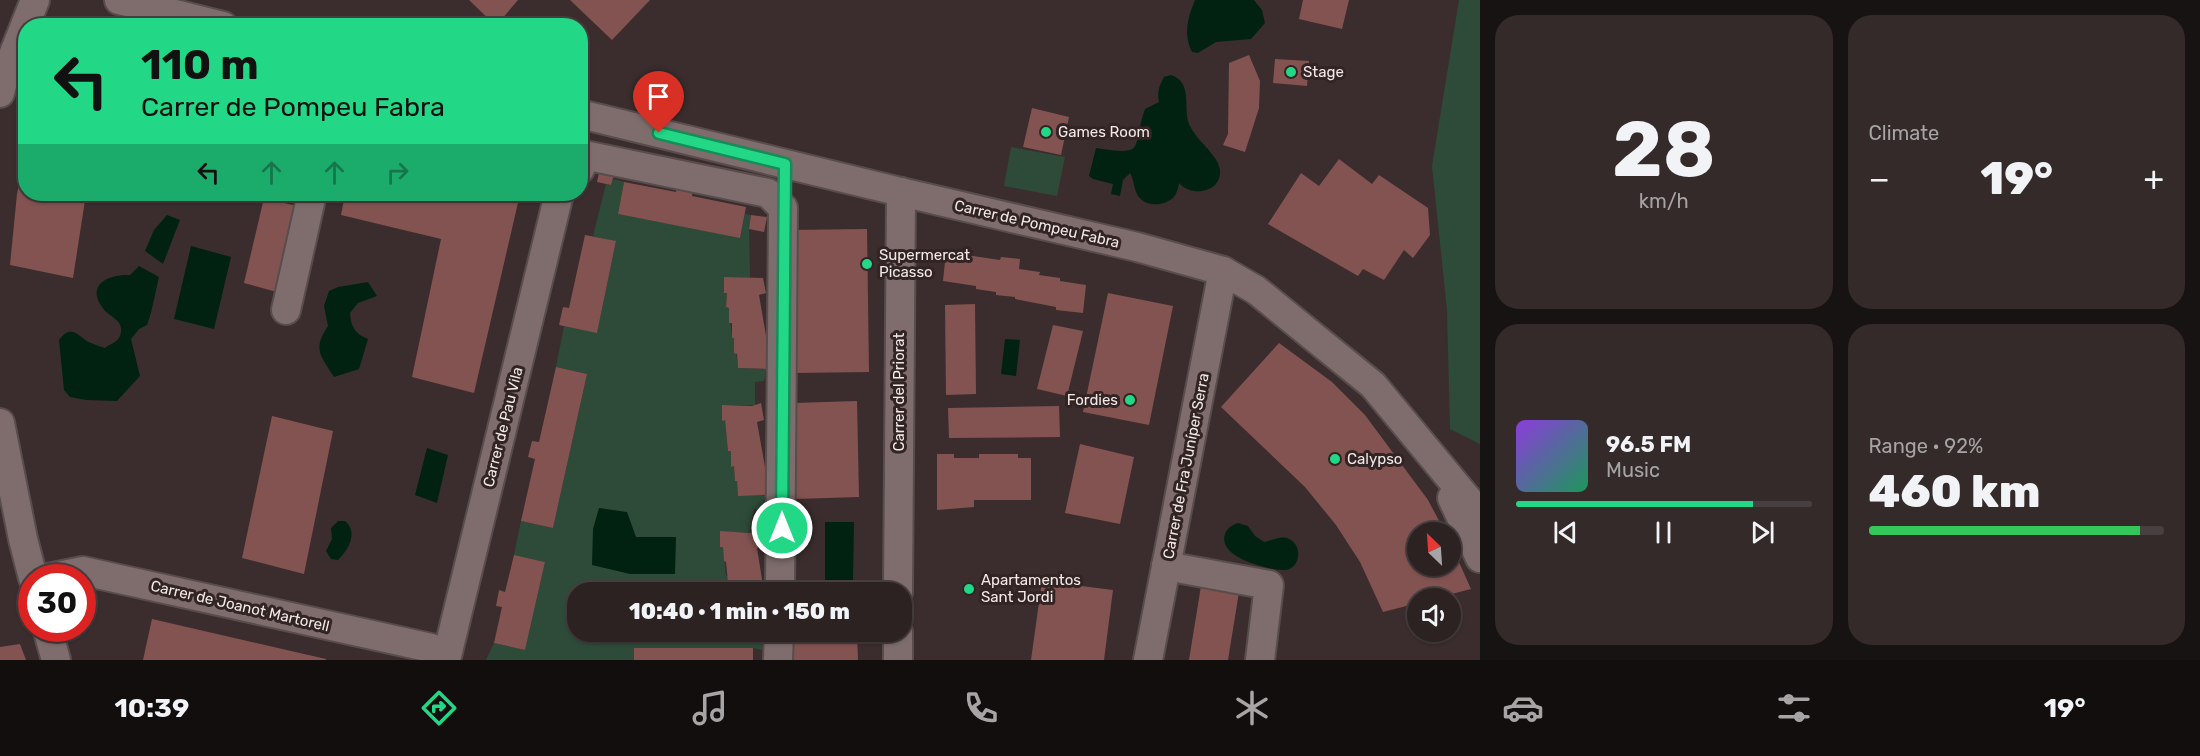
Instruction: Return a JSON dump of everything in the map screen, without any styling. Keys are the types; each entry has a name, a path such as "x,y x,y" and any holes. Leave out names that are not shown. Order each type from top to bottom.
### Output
{"street":[{"path":"28,18 35,0"},
{"path":"119,0 191,18"},
{"path":"0,93 18,43"},
{"name":"Carrer de Pompeu Fabra","path":"588,115 1137,247 1223,271 1256,290 1349,364 1386,400 1480,514"},
{"path":"588,163 768,193 783,208"},
{"path":"780,582 785,164"},
{"name":"Carrer del Priorat","path":"898,582 901,192"},
{"path":"286,310 310,201"},
{"name":"Carrer de Pau Vila","path":"439,654 557,201"},
{"path":"466,660 573,201"},
{"name":"Carrer de Fra Juníper Serra","path":"1148,660 1223,271"},
{"path":"0,423 29,564"},
{"name":"Carrer de Pompeu Fabra","path":"1430,453 1480,558"},
{"path":"1166,566 1269,585 1260,660"},
{"name":"Carrer de Joanot Martorell","path":"96,574 439,654"},
{"path":"51,642 56,660"},
{"path":"778,660 779,642"},
{"path":"898,642 898,660"}],"shaded area":[{"path":"1195,0 1254,0 1262,10 1265,23 1251,39 1216,42 1198,53 1192,52 1188,39 1188,26"},
{"path":"1459,0 1480,0 1480,444 1450,429 1447,310 1432,166"},
{"path":"1171,75 1178,78 1185,89 1189,124 1217,161 1220,175 1218,181 1213,187 1200,191 1192,191 1179,183 1174,197 1167,202 1154,204 1145,202 1139,197 1130,173 1123,180 1120,196 1111,194 1113,184 1089,176 1096,148 1131,150 1137,141 1145,109 1159,102 1158,92 1161,83 1164,77"},
{"path":"1011,147 1065,157 1057,196 1004,186"},
{"path":"613,179 624,182 618,214 740,237 745,214 751,215 750,278 725,277 724,292 727,293 726,307 729,308 738,368 766,369 764,381 755,382 755,405 722,405 722,420 725,420 728,451 731,451 738,496 765,496 763,511 754,509 749,533 720,532 720,546 723,547 726,576 729,576 730,582 567,582 567,642 762,642 762,650 753,648 635,648 634,660 486,660 494,643 525,650 545,562 514,555 521,521 553,528 587,374 556,367 564,326 597,332 616,242 593,236 606,184 611,185"},
{"path":"167,215 180,220 163,264 145,251 154,230"},
{"path":"191,246 231,257 214,329 174,319"},
{"path":"139,266 159,277 147,325 139,329 131,339 140,376 117,401 70,397 64,390 59,340 68,332 72,332 105,348 117,340 120,335 120,324 102,307 98,299 98,287 102,282 115,276 130,275"},
{"path":"368,282 377,296 358,303 350,313 354,329 368,339 359,369 334,377 322,358 319,347 328,326 324,306 329,291 338,287"},
{"path":"1005,339 1020,340 1016,376 1001,374"},
{"path":"427,448 448,455 437,503 415,495"},
{"path":"599,508 627,512 636,537 676,537 675,574 630,574 592,565 593,529"},
{"path":"338,521 345,521 352,536 338,560 331,559 326,551 332,539 331,528"},
{"path":"825,522 854,522 853,580 825,580"},
{"path":"1238,523 1248,526 1255,536 1264,542 1281,538 1293,541 1298,557 1293,567 1282,570 1265,567 1235,555 1224,542 1227,530"}],"building":[{"path":"469,0 518,0 503,18 488,18"},
{"path":"570,0 650,0 612,40"},
{"path":"1303,0 1349,0 1342,29 1299,19"},
{"path":"1249,55 1260,81 1259,108 1245,152 1223,145 1228,134 1229,63"},
{"name":"Stage","path":"1275,59 1309,61 1307,86 1273,83"},
{"name":"Games Room","path":"1032,108 1069,117 1061,155 1023,147"},
{"path":"1339,159 1372,184 1379,175 1428,208 1430,235 1413,258 1404,250 1384,280 1363,269 1358,276 1268,224 1301,173 1319,186"},
{"path":"600,168 615,171 611,185 597,182"},
{"path":"624,182 676,192 677,186 693,189 692,196 746,207 740,238 618,214"},
{"path":"18,189 18,201 85,201 73,278 10,265"},
{"path":"263,201 276,201 305,208 288,295 244,283"},
{"path":"344,201 518,201 474,393 412,377 441,239 341,215"},
{"path":"751,215 767,217 764,232 749,229"},
{"path":"867,229 869,372 792,373 790,230"},
{"path":"585,235 616,241 597,333 559,325 563,307 569,308"},
{"path":"946,252 1000,260 1001,257 1020,259 1019,269 1040,272 1039,275 1060,278 1060,281 1086,285 1083,313 1056,310 1056,307 976,289 976,286 943,281"},
{"path":"724,277 763,278 766,293 759,295 770,359 769,369 738,368 737,354 734,353 734,338 732,338 732,323 729,323 729,308 726,307 727,293 724,293"},
{"path":"1108,293 1173,306 1149,425 1083,412"},
{"path":"975,304 976,394 946,395 945,305"},
{"path":"1053,325 1083,331 1067,396 1037,389"},
{"path":"1279,343 1332,382 1365,415 1428,500 1440,522 1407,522 1407,576 1461,576 1461,567 1471,589 1461,592 1461,588 1407,588 1407,606 1383,612 1360,562 1336,525 1305,487 1221,407"},
{"path":"556,367 587,374 553,528 521,521 535,459 528,457 532,441 539,442"},
{"path":"857,401 859,497 796,499 794,403"},
{"path":"761,403 764,420 757,422 770,495 738,496 734,466 731,467 731,451 728,451 725,420 722,421 722,405 752,406"},
{"path":"1059,406 1060,437 949,438 948,408"},
{"path":"272,416 333,431 304,574 242,558"},
{"path":"1080,444 1134,457 1120,524 1065,513"},
{"path":"937,454 954,454 954,458 979,458 979,454 1018,454 1018,458 1031,458 1031,500 974,500 974,507 937,510"},
{"path":"760,530 763,547 757,548 762,582 728,582 723,547 720,547 720,531 749,533"},
{"path":"514,555 545,562 525,650 494,643 502,607 496,606 499,590 505,592"},
{"path":"1042,581 1113,590 1104,660 1031,660"},
{"path":"1201,586 1239,592 1228,660 1189,660"},
{"path":"152,619 326,659 326,660 143,660"},
{"path":"790,642 857,642 858,660 791,660"},
{"path":"20,644 26,660 0,660 0,647"},
{"path":"634,648 753,648 753,660 634,660"}],"place":[{"name":"Stage","path":"1291,72"},
{"name":"Games Room","path":"1046,132"},
{"name":"Supermercat Picasso","path":"867,264"},
{"name":"Fordies","path":"1130,400"},
{"name":"Calypso","path":"1335,459"},
{"name":"Apartamentos Sant Jordi","path":"969,589"}],"route":[{"path":"659,133 785,164 782,528"}]}
